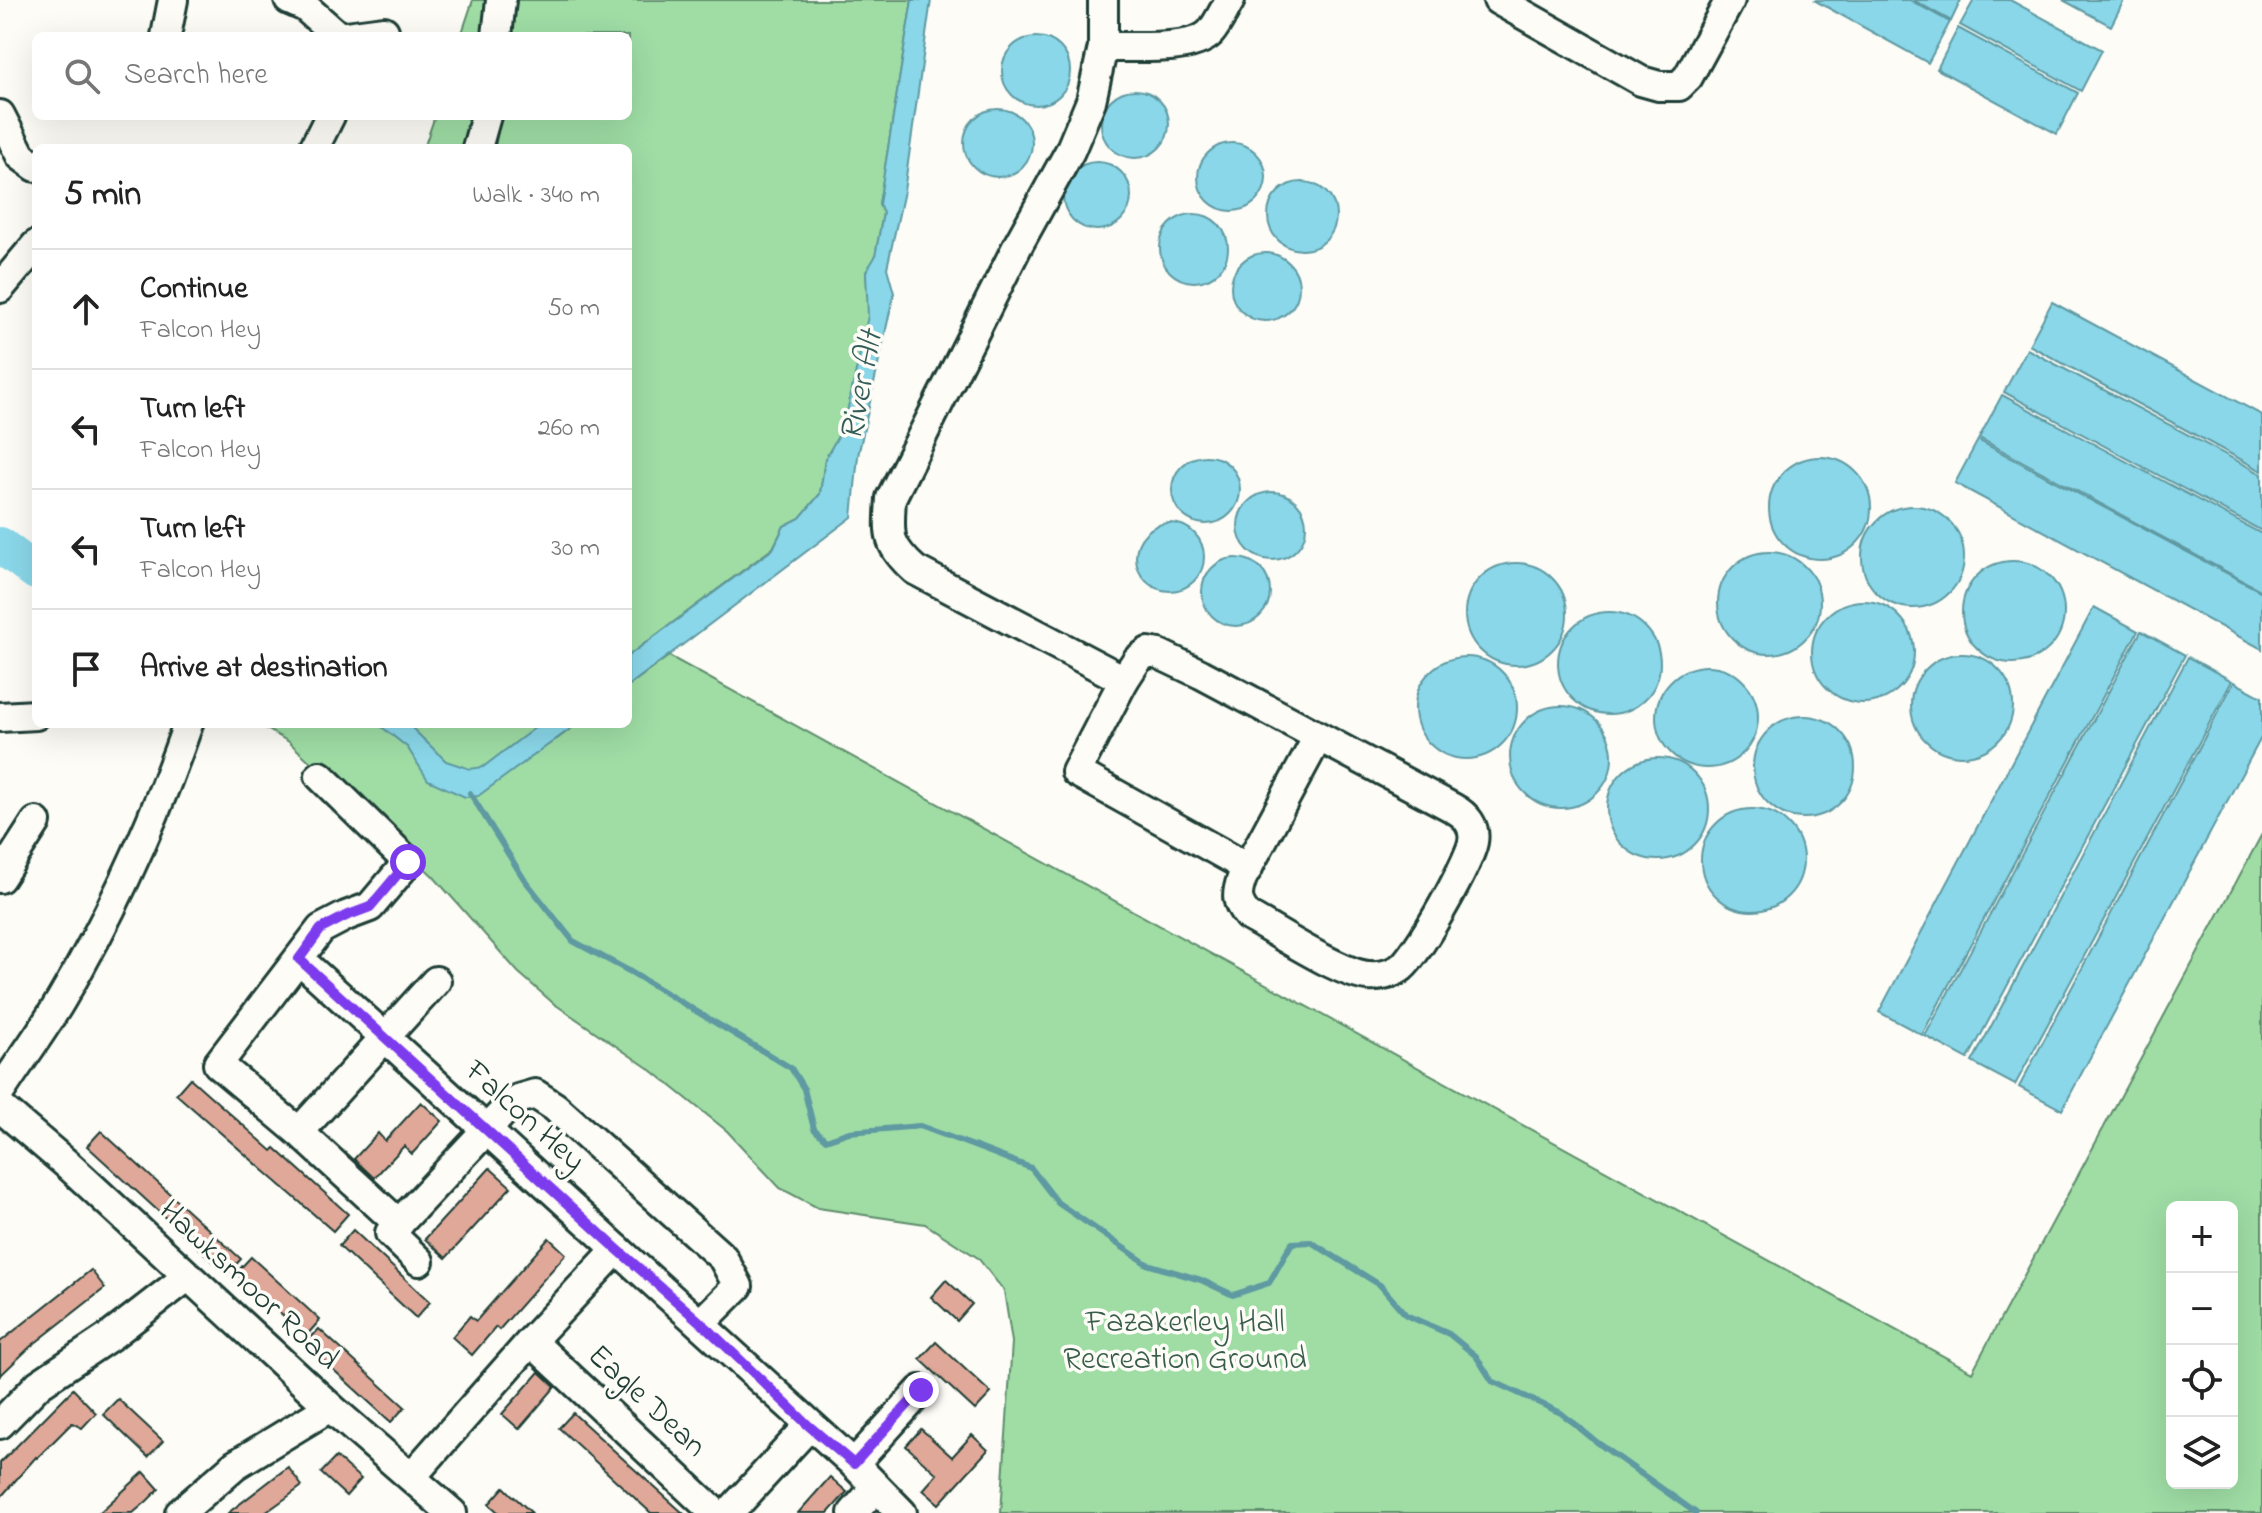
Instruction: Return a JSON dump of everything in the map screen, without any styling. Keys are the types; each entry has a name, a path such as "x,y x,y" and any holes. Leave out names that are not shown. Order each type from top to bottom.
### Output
{"street":[{"path":"167,32 173,0"},
{"path":"289,0 305,7 333,32"},
{"path":"497,32 501,0"},
{"path":"1103,0 1103,47 1091,101 1070,151 1018,245 891,498 888,536 896,553 915,570 1124,680"},
{"path":"1103,47 1197,42 1210,32 1230,0"},
{"path":"1498,0 1641,81 1659,86 1679,86 1688,77 1730,0"},
{"path":"376,32 384,31"},
{"path":"0,115 21,156 32,164"},
{"path":"316,144 328,120"},
{"path":"478,144 485,120"},
{"path":"0,288 32,250"},
{"path":"1248,868 1076,772 1124,680 1137,660 1148,652 1159,654 1318,737 1466,815 1474,840 1465,864 1413,956 1400,969 1386,975 1368,976 1347,971 1248,916 1240,907 1236,895 1318,737"},
{"path":"0,717 32,715"},
{"path":"0,1092 61,1000 125,878 167,785 187,728"},
{"path":"320,776 408,862 370,907 321,929 218,1064 299,1132 399,1224"},
{"path":"0,878 36,822"},
{"name":"Falcon Hey","path":"299,959 701,1323 809,1426 854,1464 902,1513"},
{"path":"299,1132 436,981"},
{"path":"419,1261 390,1233 518,1099 535,1094 555,1107 723,1258 738,1286 701,1323"},
{"name":"Hawksmoor Road","path":"0,1107 68,1165 330,1407 452,1513"},
{"path":"412,1476 617,1249"},
{"path":"0,1424 39,1384 112,1335 187,1277"},
{"name":"Eagle Dean","path":"531,1341 715,1513"},
{"path":"854,1464 921,1390"},
{"path":"180,1513 235,1465 330,1407"},
{"path":"729,1513 809,1426"},
{"path":"853,1513 876,1487"}],"green space":[{"path":"473,0 486,0 484,32 462,32"},
{"path":"516,0 912,0 879,204 883,213 875,258 866,272 869,316 844,426 825,459 820,494 800,518 784,526 773,548 632,653 632,144 496,144 499,120 632,120 632,32 512,32"},
{"path":"434,120 474,120 468,144 425,144"},
{"name":"Fazakerley Hall Recreation Ground","path":"669,656 1972,1372 2262,834 2262,1513 1001,1513 1012,1342 1004,1291 978,1258 925,1224 818,1208 780,1188 727,1131 651,1070 553,1003 518,972 433,876 289,742 265,728 546,728 557,739 572,728 632,728 632,683"}],"water":[{"path":"912,0 931,0 904,191 887,268 894,293 858,456 852,517 632,683 632,653 773,549 784,526 800,518 820,494 825,459 844,426 868,316 866,272 875,257 883,213 879,204"},
{"path":"1814,0 1910,0 1950,22 1928,63"},
{"path":"1913,0 1961,0 1951,21"},
{"path":"1974,0 2010,0 2102,50 2081,91 1960,25"},
{"path":"2063,0 2124,0 2111,26"},
{"path":"1958,28 2078,93 2057,134 1937,69"},
{"path":"1036,37 1060,47 1070,71 1060,95 1036,105 1012,95 1002,71 1012,47"},
{"path":"1135,90 1159,100 1169,124 1159,148 1135,158 1111,148 1101,124 1111,100"},
{"path":"998,109 1022,119 1032,143 1022,167 998,177 974,167 964,143 974,119"},
{"path":"1232,143 1256,153 1266,177 1256,201 1232,211 1208,201 1198,177 1208,153"},
{"path":"1097,162 1121,172 1131,196 1121,220 1097,230 1073,220 1063,196 1073,172"},
{"path":"1302,182 1326,192 1336,216 1326,240 1302,250 1278,240 1268,216 1278,192"},
{"path":"1194,214 1218,224 1228,248 1218,272 1194,282 1170,272 1160,248 1170,224"},
{"path":"1265,253 1289,263 1299,287 1289,311 1265,321 1241,311 1231,287 1241,263"},
{"path":"2052,302 2262,415 2262,471 2029,345"},
{"path":"2027,349 2262,474 2262,531 2004,392"},
{"path":"2002,395 2262,534 2262,591 1979,438"},
{"path":"1978,440 2262,592 2262,649 1955,483"},
{"path":"1206,456 1230,466 1240,490 1230,514 1206,524 1182,514 1172,490 1182,466"},
{"path":"1820,457 1839,461 1856,472 1867,489 1871,508 1867,527 1856,544 1839,555 1820,559 1801,555 1784,544 1773,527 1769,508 1773,489 1784,472 1801,461"},
{"path":"1272,492 1296,502 1306,526 1296,550 1272,560 1248,550 1238,526 1248,502"},
{"path":"1913,506 1932,510 1949,521 1960,538 1964,557 1960,576 1949,593 1932,604 1913,608 1894,604 1877,593 1866,576 1862,557 1866,538 1877,521 1894,510"},
{"path":"1170,523 1194,533 1204,557 1194,581 1170,591 1146,581 1136,557 1146,533"},
{"path":"1769,552 1788,556 1805,567 1816,584 1820,603 1816,622 1805,639 1788,650 1769,654 1750,650 1733,639 1722,622 1718,603 1722,584 1733,567 1750,556"},
{"path":"1236,558 1260,568 1270,592 1260,616 1236,626 1212,616 1202,592 1212,568"},
{"path":"2013,561 2032,565 2049,576 2060,593 2064,612 2060,631 2049,648 2032,659 2013,663 1994,659 1977,648 1966,631 1962,612 1966,593 1977,576 1994,565"},
{"path":"1516,563 1535,567 1552,578 1563,595 1567,614 1563,633 1552,650 1535,661 1516,665 1497,661 1480,650 1469,633 1465,614 1469,595 1480,578 1497,567"},
{"path":"1863,601 1882,605 1899,616 1910,633 1914,652 1910,671 1899,688 1882,699 1863,703 1844,699 1827,688 1816,671 1812,652 1816,633 1827,616 1844,605"},
{"path":"2094,607 2138,631 1922,1035 1879,1012"},
{"path":"1609,612 1628,616 1645,627 1656,644 1660,663 1656,682 1645,699 1628,710 1609,714 1590,710 1573,699 1562,682 1558,663 1562,644 1573,627 1590,616"},
{"path":"2141,631 2185,655 1968,1059 1925,1036"},
{"path":"1962,654 1981,658 1998,669 2009,686 2013,705 2009,724 1998,741 1981,752 1962,756 1943,752 1926,741 1915,724 1911,705 1915,686 1926,669 1943,658"},
{"path":"1466,657 1485,661 1502,672 1513,689 1517,708 1513,727 1502,744 1485,755 1466,759 1447,755 1430,744 1419,727 1415,708 1419,689 1430,672 1447,661"},
{"path":"2188,657 2232,681 2015,1085 1972,1062"},
{"path":"1707,666 1726,670 1743,681 1754,698 1758,717 1754,736 1743,753 1726,764 1707,768 1688,764 1671,753 1660,736 1656,717 1660,698 1671,681 1688,670"},
{"path":"2234,682 2262,697 2262,736 2062,1110 2019,1087"},
{"path":"1561,706 1580,710 1597,721 1608,738 1612,757 1608,776 1597,793 1580,804 1561,808 1542,804 1525,793 1514,776 1510,757 1514,738 1525,721 1542,710"},
{"path":"1804,716 1823,720 1840,731 1851,748 1855,767 1851,786 1840,803 1823,814 1804,818 1785,814 1768,803 1757,786 1753,767 1757,748 1768,731 1785,720"},
{"path":"383,728 412,728 446,761 470,769 483,767 535,728 572,728 478,796 465,797 428,780 407,747"},
{"path":"1658,758 1677,762 1694,773 1705,790 1709,809 1705,828 1694,845 1677,856 1658,860 1639,856 1622,845 1611,828 1607,809 1611,790 1622,773 1639,762"},
{"path":"1752,809 1771,813 1788,824 1799,841 1803,860 1799,879 1788,896 1771,907 1752,911 1733,907 1716,896 1705,879 1701,860 1705,841 1716,824 1733,813"}],"building":[{"path":"190,1078 348,1214 333,1231 176,1094"},
{"path":"421,1102 442,1121 412,1154 404,1146 374,1178 354,1159 378,1133 385,1141"},
{"path":"101,1131 241,1259 227,1274 87,1146"},
{"path":"490,1168 511,1187 446,1258 425,1239"},
{"path":"353,1230 430,1302 416,1318 339,1246"},
{"path":"549,1238 566,1254 499,1330 496,1327 472,1355 452,1337 470,1316 476,1321"},
{"path":"251,1257 320,1320 306,1336 236,1273"},
{"path":"91,1270 105,1288 30,1347 0,1376 0,1342"},
{"path":"946,1280 972,1304 957,1321 931,1297"},
{"path":"319,1329 405,1407 391,1422 305,1344"},
{"path":"936,1342 991,1393 975,1410 920,1359"},
{"path":"539,1372 555,1387 519,1429 502,1414"},
{"path":"73,1389 96,1413 82,1428 72,1423 36,1457 0,1498 0,1463"},
{"path":"118,1399 163,1441 148,1457 103,1414"},
{"path":"573,1413 683,1513 651,1513 559,1428"},
{"path":"921,1429 952,1457 972,1435 988,1450 939,1504 923,1490 937,1474 906,1446"},
{"path":"336,1457 361,1479 346,1496 321,1473"},
{"path":"288,1467 302,1486 265,1513 228,1513"},
{"path":"144,1472 159,1489 147,1501 133,1513 99,1513"},
{"path":"830,1477 847,1492 828,1513 798,1513"},
{"path":"504,1487 532,1513 499,1513 489,1504"}],"waterway":[{"name":"River Alt","path":"0,545 32,569"},
{"path":"470,793 524,879 573,941 791,1068 804,1089 814,1129 826,1140 849,1132 920,1126 987,1151 1031,1168 1058,1203 1147,1264 1201,1280 1233,1295 1269,1283 1292,1243 1311,1242 1380,1285 1406,1315 1449,1334 1476,1356 1492,1381 1561,1413 1696,1513"}],"route":[{"path":"408,862 370,907 321,929 299,959 854,1464 921,1390"}]}
